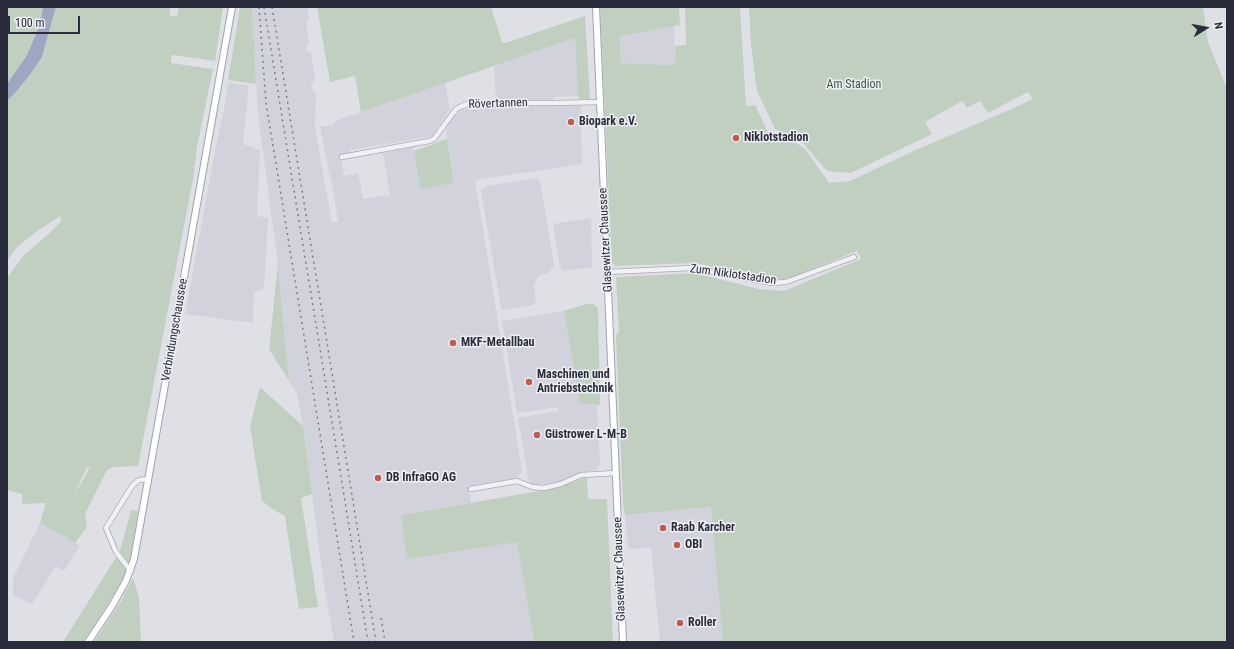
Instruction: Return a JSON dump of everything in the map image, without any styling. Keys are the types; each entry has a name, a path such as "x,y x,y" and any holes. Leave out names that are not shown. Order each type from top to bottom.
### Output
{"main road":[{"name":"Verbindungschaussee","path":"88,642 112,606 126,581 136,549 232,7"},
{"name":"Glasewitzer Chaussee","path":"596,7 623,642"}],"street":[{"name":"Rövertannen","path":"342,157 429,141 434,138 456,109 471,103 599,102"},
{"name":"Zum Niklotstadion","path":"608,272 691,268 772,283 786,282 854,257"},
{"path":"471,489 518,481 532,487 544,488 560,484 581,475 616,473"},
{"path":"130,571 116,552 106,528 132,486 139,480 149,479"}],"shaded area":[{"path":"252,7 307,7 309,21 306,22 309,43 306,47 307,52 311,51 315,80 311,84 316,95 315,128 332,223 338,221 331,178 320,127 335,124 335,121 445,83 450,109 432,136 350,150 350,153 341,155 344,176 358,173 363,199 390,195 383,153 413,147 420,189 454,183 446,131 450,121 463,109 481,106 581,106 582,164 475,180 522,471 516,478 468,486 471,503 401,515 408,559 517,541 534,642 334,642 324,585 303,426 297,394 289,381 278,264 258,115"},
{"path":"674,25 675,65 621,63 620,35"},
{"path":"575,38 578,96 554,97 554,100 496,100 494,66"},
{"path":"228,83 249,85 243,144 260,150 257,216 268,218 264,289 254,292 253,323 185,314"},
{"path":"537,178 540,182 554,265 548,273 540,275 534,285 536,303 533,305 503,310 501,308 481,191 486,186"},
{"path":"591,218 592,267 563,271 560,267 553,224"},
{"path":"564,311 580,402 597,405 600,465 596,470 581,472 562,481 536,485 529,483 518,418 558,411 558,407 517,413 502,321"},
{"path":"712,507 723,642 660,642 651,548 628,549 625,515"},
{"path":"40,523 80,546 64,571 56,566 32,604 13,595 13,578"}],"green space":[{"path":"7,7 43,7 40,24 27,55 7,84"},
{"path":"56,7 170,7 170,16 177,16 179,7 223,7 215,61 172,55 171,59 171,63 213,69 197,147 193,179 138,466 114,467 107,470 85,514 87,527 75,543 40,523 46,503 22,504 22,494 7,490 7,278 24,255 53,230 61,221 60,216 36,232 17,247 7,261 7,101 29,76 42,57","holes":["87,467 90,468 74,495"]},
{"path":"240,7 252,7 256,84 228,80"},
{"path":"317,7 491,7 502,42 505,43 585,16 590,99 580,99 578,96 575,38 361,112 355,76 330,82"},
{"name":"Am Stadion","path":"600,7 679,7 680,25 620,36 621,63 675,65 675,46 686,45 685,7 740,7 746,106 755,105 768,132 798,144 805,149 829,183 850,181 918,149 1033,99 1028,92 988,113 980,101 967,108 962,101 925,122 932,134 851,173 827,171 804,144 775,129 757,91 751,45 749,7 1203,7 1208,42 1227,89 1227,642 723,642 711,507 625,515 623,503 616,336 619,331 616,277 696,273 758,289 784,291 861,259 857,251 785,280 694,263 616,266 612,263"},
{"path":"447,139 454,183 420,189 414,151"},
{"path":"278,264 289,381 269,349"},
{"path":"586,304 593,304 598,308 600,405 580,403 564,311"},
{"path":"260,387 303,426 312,494 301,498 318,607 299,609 285,516 262,501 250,426"},
{"path":"587,477 588,499 607,499 613,642 534,642 517,542 407,559 401,515 557,488"},
{"path":"131,510 138,511 131,557 125,574 105,609 83,642 63,642 120,551"},
{"path":"133,578 139,598 141,642 94,642 120,603"}],"water":[{"path":"43,7 56,7 42,57 29,76 7,101 7,84 27,55 40,24"}],"railway":[{"path":"259,7 266,103 354,642"},
{"path":"264,7 368,642"},
{"path":"272,7 376,642"},
{"path":"381,618 385,642"}],"place":[{"name":"Biopark e.V.","path":"571,122"},
{"name":"Niklotstadion","path":"736,138"},
{"name":"MKF-Metallbau","path":"453,343"},
{"name":"Maschinen und Antriebstechnik","path":"529,382"},
{"name":"Güstrower L-M-B","path":"537,435"},
{"name":"DB InfraGO AG","path":"378,478"},
{"name":"Raab Karcher","path":"663,528"},
{"name":"OBI","path":"677,545"},
{"name":"Roller","path":"680,623"}]}
